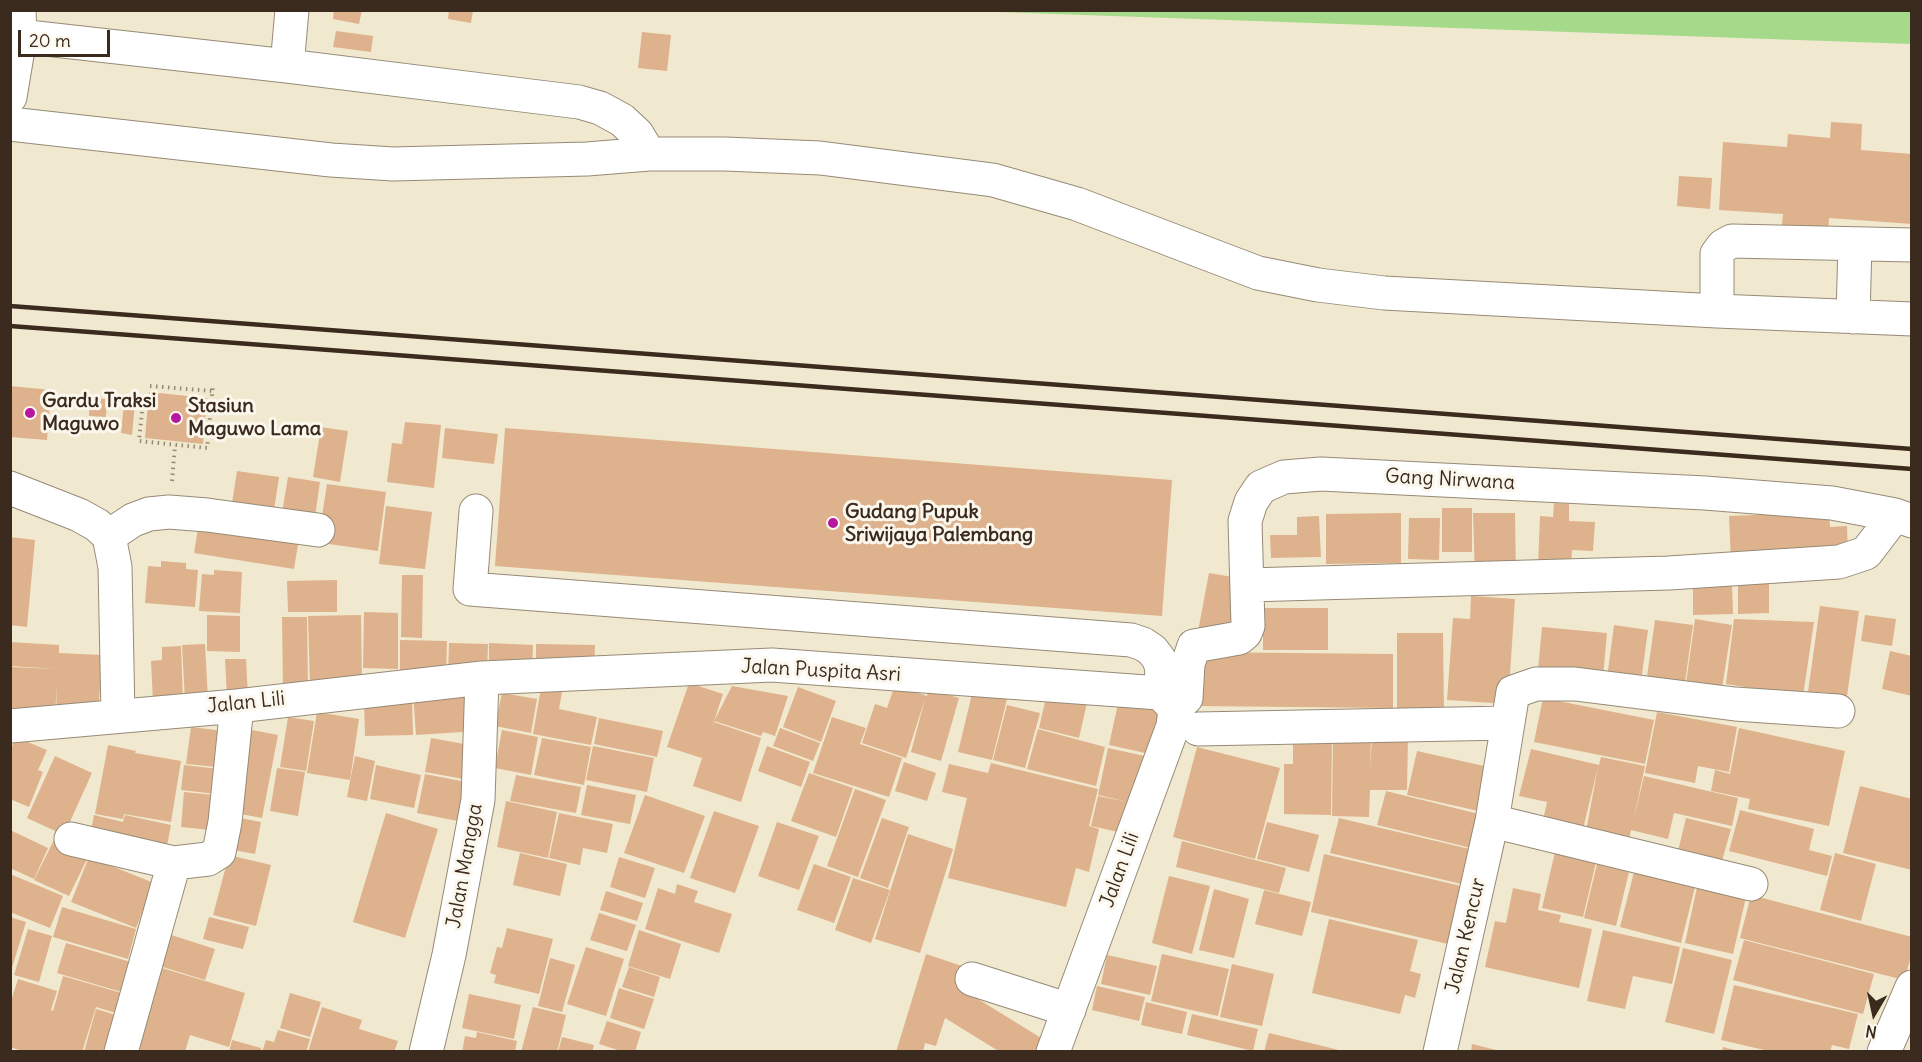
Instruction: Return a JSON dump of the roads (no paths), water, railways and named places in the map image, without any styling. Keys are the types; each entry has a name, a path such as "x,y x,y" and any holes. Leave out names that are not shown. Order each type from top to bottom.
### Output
{"street":[{"path":"287,66 292,10"},
{"path":"10,97 16,27 287,66 579,102 600,108 622,120 637,134 649,154"},
{"path":"10,124 331,160 393,164 575,159 649,154 820,158 993,180 1077,204 1258,273 1318,285 1384,293 1911,319"},
{"path":"1716,311 1718,254 1723,246 1732,241 1911,245"},
{"path":"1853,317 1855,244"},
{"name":"Gang Nirwana","path":"1178,710 1186,698 1188,664 1194,646 1239,638 1245,633 1248,626 1245,521 1251,502 1261,487 1284,477 1321,474 1705,493 1832,503 1903,518"},
{"path":"10,488 79,515 97,525 109,536 114,567 118,715"},
{"path":"476,511 470,589 1131,640 1152,650 1159,659 1178,710"},
{"path":"109,536 133,520 149,514 169,512 318,530"},
{"path":"1248,585 1669,573 1839,562 1866,553 1903,518"},
{"name":"Jalan Puspita Asri","path":"482,678 772,665 1178,710 1507,723"},
{"name":"Jalan Lili","path":"10,726 237,706 482,678"},
{"name":"Jalan Mangga","path":"426,1052 449,955 478,800 482,678"},
{"name":"Jalan Kencur","path":"1440,1052 1492,821 1513,692 1536,684 1575,684 1735,704 1838,711"},
{"path":"71,839 174,863 208,859 219,852 225,822 237,706"},
{"name":"Jalan Lili","path":"1053,1052 1178,710"},
{"path":"1492,821 1751,884"},
{"path":"121,1052 174,863"},
{"path":"972,979 1069,1010"},
{"path":"1884,1052 1911,987"}],"railway":[{"path":"10,306 1912,449"},
{"path":"10,326 1912,469"}],"place":[{"name":"Gardu Traksi Maguwo","path":"30,413"},
{"name":"Stasiun Maguwo Lama","path":"176,418"},
{"name":"Gudang Pupuk Sriwijaya Palembang","path":"833,523"}]}
